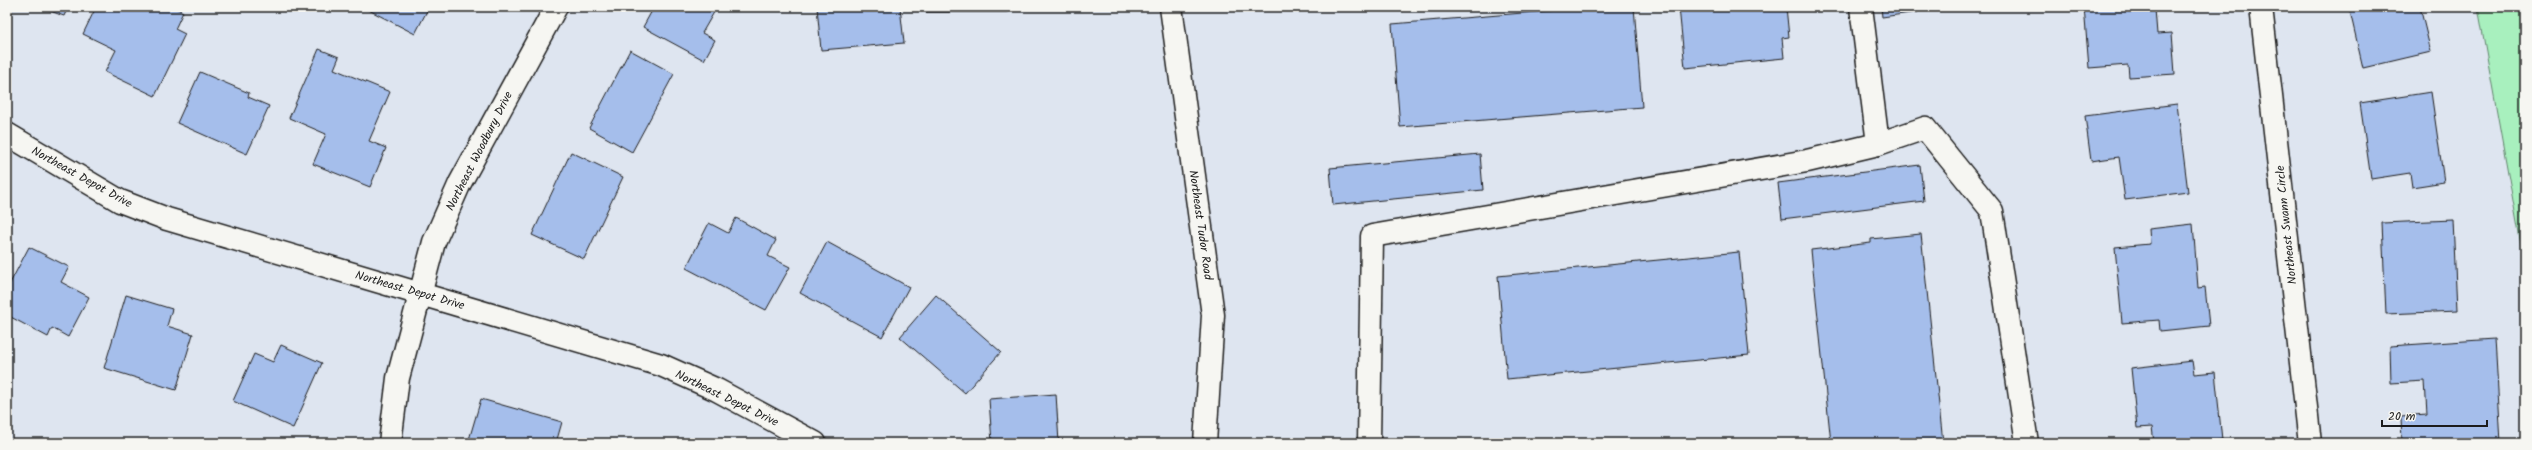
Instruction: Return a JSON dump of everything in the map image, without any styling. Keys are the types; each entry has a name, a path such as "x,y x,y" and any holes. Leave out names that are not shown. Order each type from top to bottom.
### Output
{"street":[{"name":"Northeast Woodbury Drive","path":"390,443 398,378 419,293 434,242 460,183 556,7"},
{"name":"Northeast Tudor Road","path":"1171,7 1213,315 1205,443"},
{"path":"1861,7 1878,144"},
{"name":"Northeast Swann Circle","path":"2261,7 2310,443"},
{"path":"1369,443 1372,236 1807,161 1878,144 1925,128 1992,211 2027,443"},
{"name":"Northeast Depot Drive","path":"7,134 120,201 167,219 661,366 717,390 815,443"}],"green space":[{"path":"2478,7 2525,7 2525,267"}],"building":[{"path":"39,7 68,7 64,16"},
{"path":"96,7 174,7 183,12 175,29 185,34 155,96 105,72 116,50 83,34"},
{"path":"363,7 429,7 415,34"},
{"path":"441,7 451,7 449,11"},
{"path":"654,7 717,7 702,33 715,40 704,60 643,27"},
{"path":"817,7 900,7 904,43 821,50"},
{"path":"926,7 1007,7 1007,12 926,12"},
{"path":"1594,7 1634,7 1642,107 1400,127 1392,24"},
{"path":"1679,7 1786,7 1789,37 1782,38 1784,58 1685,68"},
{"path":"1881,7 1917,7 1918,12 1882,17"},
{"path":"2084,7 2167,7 2155,9 2157,34 2172,33 2175,74 2129,77 2128,65 2089,68"},
{"path":"2349,7 2420,7 2431,52 2363,68"},
{"path":"319,49 339,57 334,69 390,92 369,141 386,148 370,187 313,164 326,134 289,118"},
{"path":"630,50 674,74 632,152 589,128"},
{"path":"200,72 249,93 248,97 269,106 247,154 177,123"},
{"path":"2431,92 2444,182 2412,187 2410,173 2371,179 2360,103"},
{"path":"2177,104 2188,192 2125,200 2119,157 2091,161 2085,116"},
{"path":"571,152 623,177 584,259 532,235"},
{"path":"1480,154 1483,190 1333,205 1330,168"},
{"path":"1920,165 1924,201 1782,219 1778,183"},
{"path":"736,218 776,240 768,256 790,267 766,310 686,268 709,223 728,233"},
{"path":"2453,220 2457,311 2386,314 2382,223"},
{"path":"2193,224 2198,288 2205,287 2209,326 2160,331 2159,320 2122,323 2115,247 2150,244 2149,229"},
{"path":"1921,234 1943,443 1831,443 1811,250 1871,243 1871,239"},
{"path":"827,242 909,287 882,337 800,293"},
{"path":"29,247 69,267 61,282 89,297 68,337 52,328 48,337 7,315 7,289"},
{"path":"1739,252 1749,355 1507,379 1498,276"},
{"path":"126,295 172,309 167,326 193,334 176,390 104,368"},
{"path":"936,295 1001,352 965,393 900,337"},
{"path":"2495,339 2501,443 2402,443 2401,416 2427,414 2425,381 2391,383 2390,346"},
{"path":"281,345 322,363 293,428 233,401 254,354 273,362"},
{"path":"2192,361 2194,374 2215,372 2222,440 2191,443 2154,443 2152,427 2137,428 2131,368"},
{"path":"1056,394 1059,443 992,443 989,399"},
{"path":"481,399 562,422 556,443 468,443"}]}
